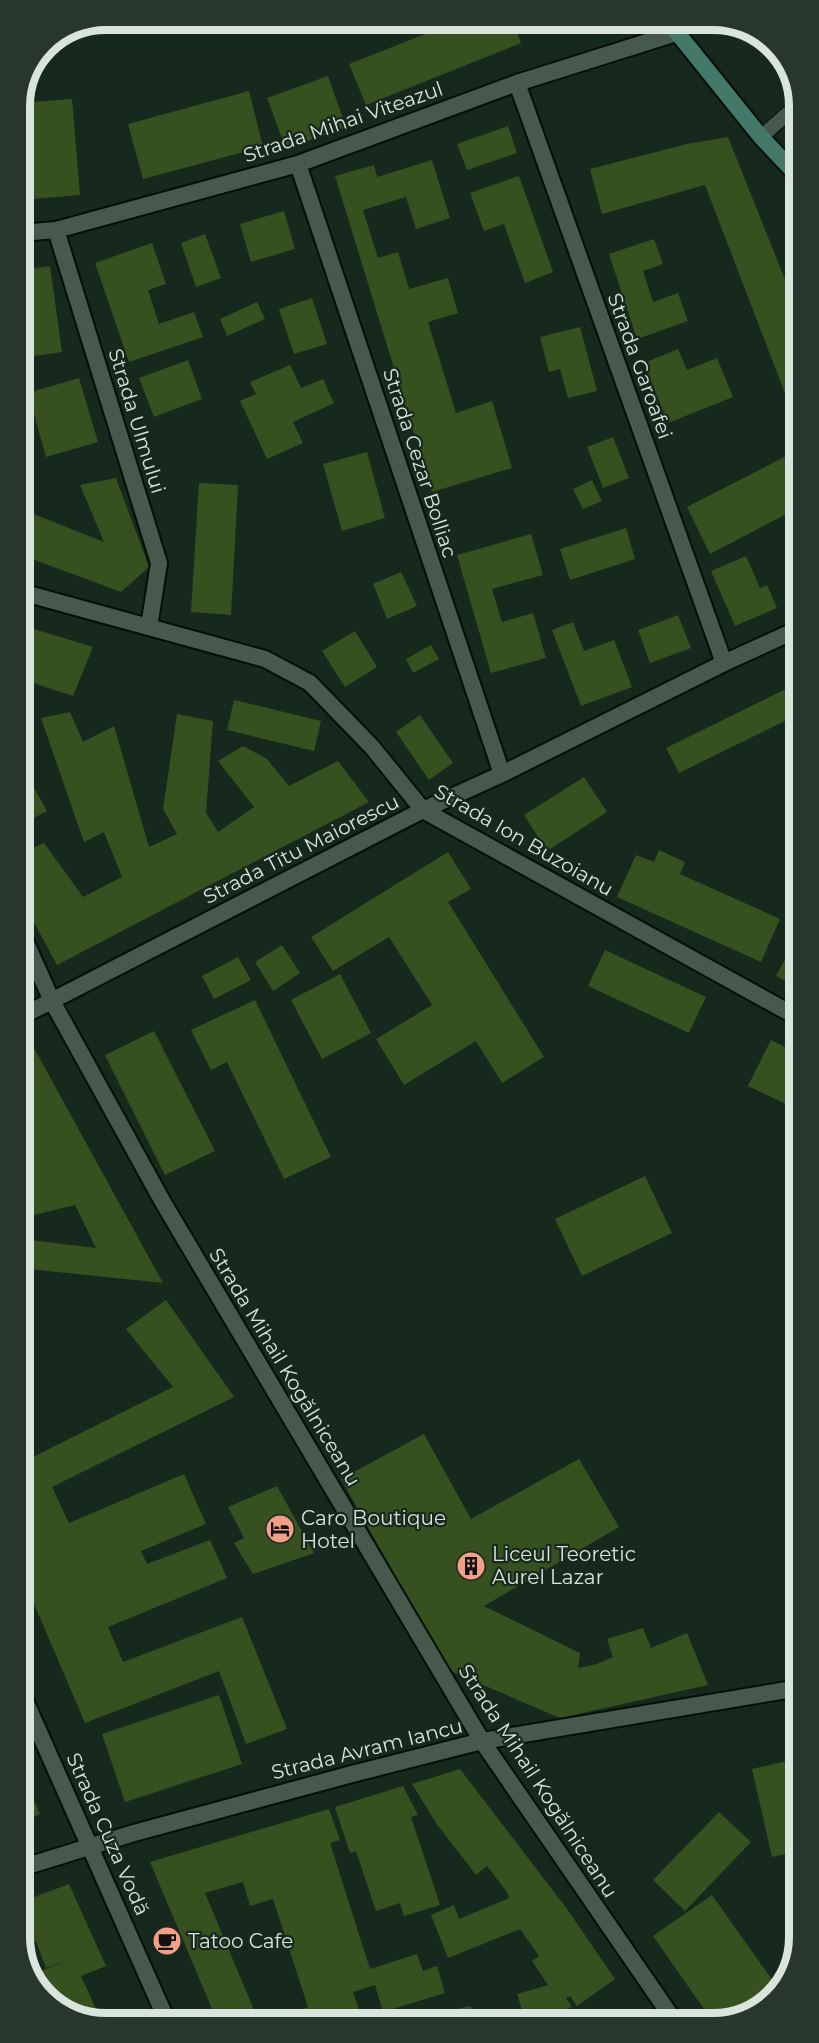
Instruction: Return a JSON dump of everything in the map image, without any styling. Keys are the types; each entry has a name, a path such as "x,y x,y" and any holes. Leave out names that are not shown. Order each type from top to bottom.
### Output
{"main road":[{"path":"674,30 761,137 789,167"}],"street":[{"name":"Strada Mihai Viteazul","path":"30,231 56,230 298,164 660,30"},
{"name":"Strada Garoafei","path":"517,83 724,663"},
{"name":"Strada Cezar Bolliac","path":"298,164 502,774"},
{"name":"Strada Ulmului","path":"56,230 159,563 149,627"},
{"name":"Strada Ion Buzoianu","path":"30,594 265,658 310,683 372,747 423,810 789,1013"},
{"name":"Strada Titu Maiorescu","path":"30,1012 423,810 502,774 724,663 789,633"},
{"name":"Strada Mihail Kogălniceanu","path":"30,952 52,1001 164,1204 482,1742 669,2013"},
{"name":"Strada Avram Iancu","path":"30,1865 90,1845 352,1774 482,1742 789,1690"},
{"name":"Strada Cuza Vodă","path":"30,1712 164,2013"}],"lane":[{"path":"761,137 789,112"}],"building":[{"path":"435,30 516,30 521,43 366,105 349,64"},
{"path":"328,76 346,127 286,149 267,98"},
{"path":"249,91 263,147 143,179 128,124"},
{"path":"72,99 80,195 30,199 30,102"},
{"path":"508,126 517,153 467,170 457,144"},
{"path":"728,137 789,290 789,404 705,185 602,214 590,169 687,144"},
{"path":"432,160 450,218 416,229 406,197 363,210 378,258 398,252 409,289 448,278 458,313 428,322 456,413 492,401 512,468 432,492 335,176 374,165 377,177"},
{"path":"519,176 553,272 525,283 504,224 484,231 470,193"},
{"path":"284,211 295,249 251,262 240,224"},
{"path":"205,234 221,278 196,287 181,243"},
{"path":"654,239 663,264 643,271 653,302 678,293 688,321 637,339 609,254"},
{"path":"152,243 166,284 148,290 159,324 194,312 203,337 129,362 95,263"},
{"path":"50,266 62,352 30,357 30,269"},
{"path":"312,298 327,344 294,354 279,309"},
{"path":"257,302 265,319 227,336 220,319"},
{"path":"580,327 597,391 568,398 560,369 549,372 540,337"},
{"path":"678,349 687,370 717,358 733,397 668,423 644,363"},
{"path":"188,360 202,399 154,417 139,378"},
{"path":"290,365 301,388 323,379 334,403 293,422 303,443 267,459 240,401 256,394 250,382"},
{"path":"79,378 98,442 46,457 30,400 30,392"},
{"path":"613,437 629,478 603,488 587,447"},
{"path":"367,452 385,518 342,531 323,464"},
{"path":"789,455 789,513 710,554 687,507"},
{"path":"116,478 149,567 121,592 30,558 30,513 104,542 80,485"},
{"path":"592,480 602,501 583,509 573,489"},
{"path":"199,483 238,485 231,615 191,612"},
{"path":"626,528 635,559 570,580 560,549"},
{"path":"531,534 543,575 492,589 502,622 533,613 546,658 491,673 457,555"},
{"path":"746,556 760,588 767,585 777,608 735,626 711,571"},
{"path":"401,572 417,606 387,619 373,584"},
{"path":"678,615 691,648 650,663 638,630"},
{"path":"573,622 584,651 614,640 632,687 581,706 552,630"},
{"path":"30,628 93,647 73,696 30,682"},
{"path":"355,631 377,667 345,687 322,651"},
{"path":"431,645 439,659 413,673 406,659"},
{"path":"789,687 789,729 785,721 679,773 666,748"},
{"path":"234,700 321,721 314,751 227,730"},
{"path":"70,712 83,742 114,726 149,847 177,834 163,809 177,714 213,721 206,813 218,832 254,807 218,761 243,746 267,759 289,786 338,761 369,802 57,965 30,915 30,849 44,843 83,897 122,877 104,832 84,842 41,718"},
{"path":"420,715 453,763 429,780 396,732"},
{"path":"584,777 607,812 547,851 524,815"},
{"path":"30,780 47,811 30,820"},
{"path":"659,850 685,862 680,874 780,919 761,962 617,897 636,855 654,862"},
{"path":"448,852 471,889 448,902 544,1057 502,1083 476,1041 404,1085 376,1039 432,1005 389,937 333,971 311,937"},
{"path":"282,945 300,973 273,991 255,962"},
{"path":"605,950 706,997 689,1033 588,986"},
{"path":"789,951 789,983 776,976"},
{"path":"238,957 251,980 214,999 202,976"},
{"path":"340,974 371,1033 322,1059 291,1000"},
{"path":"255,1000 331,1157 284,1179 227,1062 211,1070 191,1030"},
{"path":"154,1031 215,1151 165,1175 105,1055"},
{"path":"771,1040 789,1049 789,1106 748,1086"},
{"path":"34,1048 163,1283 30,1269 30,1240 96,1248 75,1205 30,1216 30,1174 32,1173 30,1169 30,1050"},
{"path":"645,1176 672,1233 582,1276 555,1219"},
{"path":"166,1300 234,1397 52,1487 69,1523 184,1474 206,1524 141,1551 147,1564 210,1540 227,1578 108,1627 123,1662 242,1617 287,1729 246,1744 219,1671 85,1723 30,1594 30,1458 173,1387 126,1329"},
{"name":"Liceul Teoretic Aurel Lazar","path":"424,1434 471,1519 579,1459 619,1527 484,1606 580,1653 578,1668 597,1664 613,1657 607,1639 643,1628 651,1648 687,1633 708,1685 560,1718 448,1670 341,1479"},
{"path":"277,1486 314,1553 253,1574 234,1543 244,1538 228,1507"},
{"path":"219,1695 242,1764 125,1802 102,1734"},
{"path":"789,1760 789,1853 772,1857 752,1769"},
{"path":"460,1769 567,1909 615,1979 577,2006 570,1996 566,1998 572,2007 553,2013 523,2013 517,1994 548,1985 532,1961 539,1956 520,1929 448,1958 431,1915 454,1905 459,1919 509,1898 487,1866 476,1875 436,1823 412,1784"},
{"path":"403,1786 418,1815 411,1817 440,1905 404,1916 400,1903 376,1911 356,1851 350,1853 335,1807"},
{"path":"30,1791 40,1814 30,1818"},
{"path":"329,1809 340,1840 330,1843 370,1969 417,1954 423,1971 437,1966 445,1993 383,2012 375,1985 353,1992 360,2013 290,2013 308,2007 273,1899 250,1906 243,1882 205,1893 255,2013 214,2013 150,1862"},
{"path":"719,1812 751,1842 685,1911 653,1880"},
{"path":"69,1884 106,1966 81,1976 98,2013 68,2003 52,1991 39,1972 68,1960 46,1968 36,1941 31,1943 30,1899"},
{"path":"712,1895 774,1982 767,1991 751,2003 737,2009 707,2013 653,1936"},
{"path":"471,2006 472,2013 441,2013"}],"place":[{"name":"Caro Boutique Hotel","path":"280,1529"},
{"name":"Liceul Teoretic Aurel Lazar","path":"471,1566"},
{"name":"Tatoo Cafe","path":"167,1941"}]}
